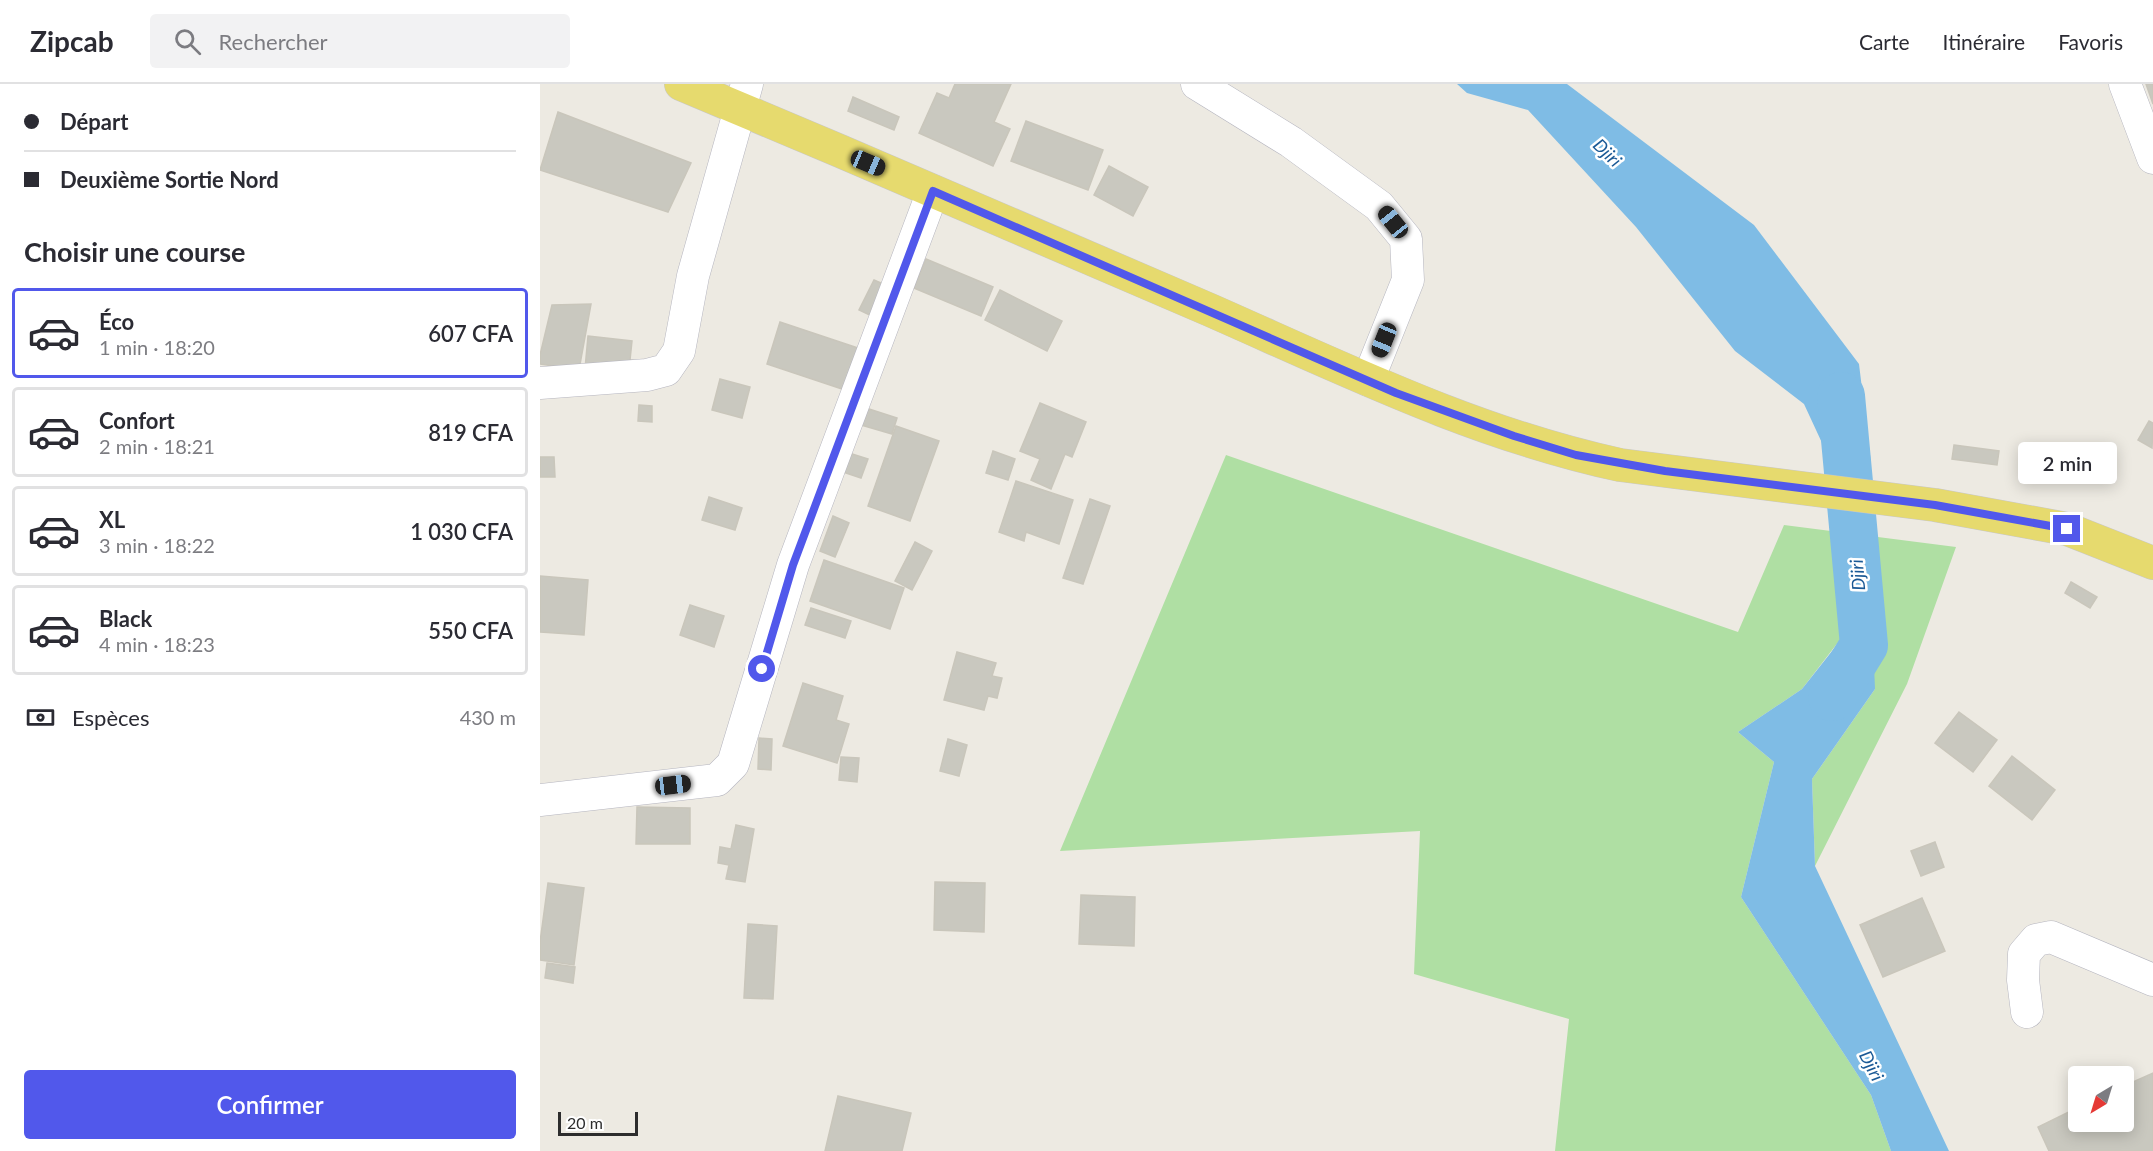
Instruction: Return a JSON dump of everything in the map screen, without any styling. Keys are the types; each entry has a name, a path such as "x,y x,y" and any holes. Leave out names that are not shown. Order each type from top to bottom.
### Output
{"main road":[{"path":"681,84 743,96 933,191 1396,393 1514,436 1576,455 1654,470 1935,505 2067,529 2153,563"}],"street":[{"path":"1197,84 1291,142 1379,206 1406,239 1408,280 1368,380"},
{"path":"2125,84 2153,158"},
{"path":"540,383 647,375 666,370 679,351 693,276 743,96"},
{"path":"540,800 717,780 733,764 793,565 933,191"},
{"path":"2027,1012 2023,980 2024,954 2037,940 2051,937 2153,980"}],"green space":[{"path":"1226,455 1738,632 1784,525 1956,547 1907,684 1815,866 1812,779 1875,689 1839,641 1802,689 1738,732 1774,762 1741,897 1871,1095 1891,1151 1555,1151 1569,1019 1414,974 1420,831 1060,851"}],"water":[{"path":"1457,84 1567,84 1754,225 1859,364 1871,463 1829,458 1804,404 1735,351 1636,227 1528,110 1467,93"},
{"path":"1840,641 1873,641 1875,689 1812,779 1815,866 1949,1151 1891,1151 1871,1095 1741,897 1774,762 1738,732 1802,689"}],"building":[{"path":"955,84 1011,84 994,122 1010,129 993,166 919,133 937,93 949,98"},
{"path":"2146,84 2153,84 2153,104"},
{"path":"853,97 899,117 894,130 848,111"},
{"path":"558,112 691,163 668,212 540,170"},
{"path":"1026,121 1103,150 1088,190 1011,161"},
{"path":"1109,166 1148,187 1133,216 1094,195"},
{"path":"926,259 993,287 981,316 914,288"},
{"path":"874,280 890,287 876,318 859,310"},
{"path":"1000,290 1062,321 1047,351 985,320"},
{"path":"591,304 579,370 540,364 552,305"},
{"path":"780,322 858,348 845,390 767,364"},
{"path":"588,336 632,341 630,360 637,361 584,380"},
{"path":"720,379 750,387 742,418 712,410"},
{"path":"1040,403 1086,422 1072,457 1065,454 1051,489 1031,480 1040,459 1020,451"},
{"path":"639,405 652,406 652,422 638,421"},
{"path":"866,408 897,418 892,434 861,425"},
{"path":"2149,421 2153,423 2152,448 2138,440"},
{"path":"896,426 939,441 910,521 868,506"},
{"path":"1954,445 1999,451 1997,465 1952,459"},
{"path":"993,451 1015,459 1008,480 986,473"},
{"path":"849,453 868,459 861,478 843,472"},
{"path":"540,457 554,457 555,477 540,477"},
{"path":"1016,481 1073,500 1059,544 1026,532 1024,541 999,532"},
{"path":"709,497 742,508 735,530 702,520"},
{"path":"1090,499 1110,506 1083,584 1063,578"},
{"path":"833,516 849,523 835,557 820,551"},
{"path":"915,542 932,551 912,590 895,581"},
{"path":"824,560 904,588 890,629 810,601"},
{"path":"540,576 588,580 584,635 540,632"},
{"path":"2071,582 2097,597 2090,608 2065,593"},
{"path":"690,605 724,616 714,647 680,635"},
{"path":"811,608 851,621 845,638 805,625"},
{"path":"957,652 996,663 992,676 1002,678 997,698 988,696 984,710 944,700"},
{"path":"803,683 843,696 836,720 849,724 837,763 783,746"},
{"path":"1959,712 1997,740 1973,772 1935,743"},
{"path":"759,738 772,739 771,770 758,769"},
{"path":"948,739 967,745 959,776 940,771"},
{"path":"2012,756 2055,790 2032,820 1989,786"},
{"path":"841,757 859,758 857,782 839,780"},
{"path":"637,807 690,808 690,844 636,844"},
{"path":"736,825 754,829 745,882 726,879 729,865 718,863 720,847 731,849"},
{"path":"1935,842 1944,867 1921,876 1911,851"},
{"path":"935,882 985,883 984,932 934,930"},
{"path":"548,883 584,888 574,965 540,960 540,942"},
{"path":"1081,895 1135,897 1134,946 1079,944"},
{"path":"1922,898 1945,951 1883,977 1860,925"},
{"path":"748,924 777,926 773,999 744,998"},
{"path":"547,963 575,967 573,983 545,978"},
{"path":"2153,1073 2153,1151 2049,1151 2038,1127 2068,1112 2068,1132 2134,1132 2134,1082"},
{"path":"838,1096 911,1113 902,1151 825,1151"}],"waterway":[{"name":"Djiri","path":"1832,697 1864,645 1841,396"}],"route":[{"path":"762,669 793,565 933,191 1396,393 1514,436 1576,455 1620,465 1935,505 2067,529"}]}
